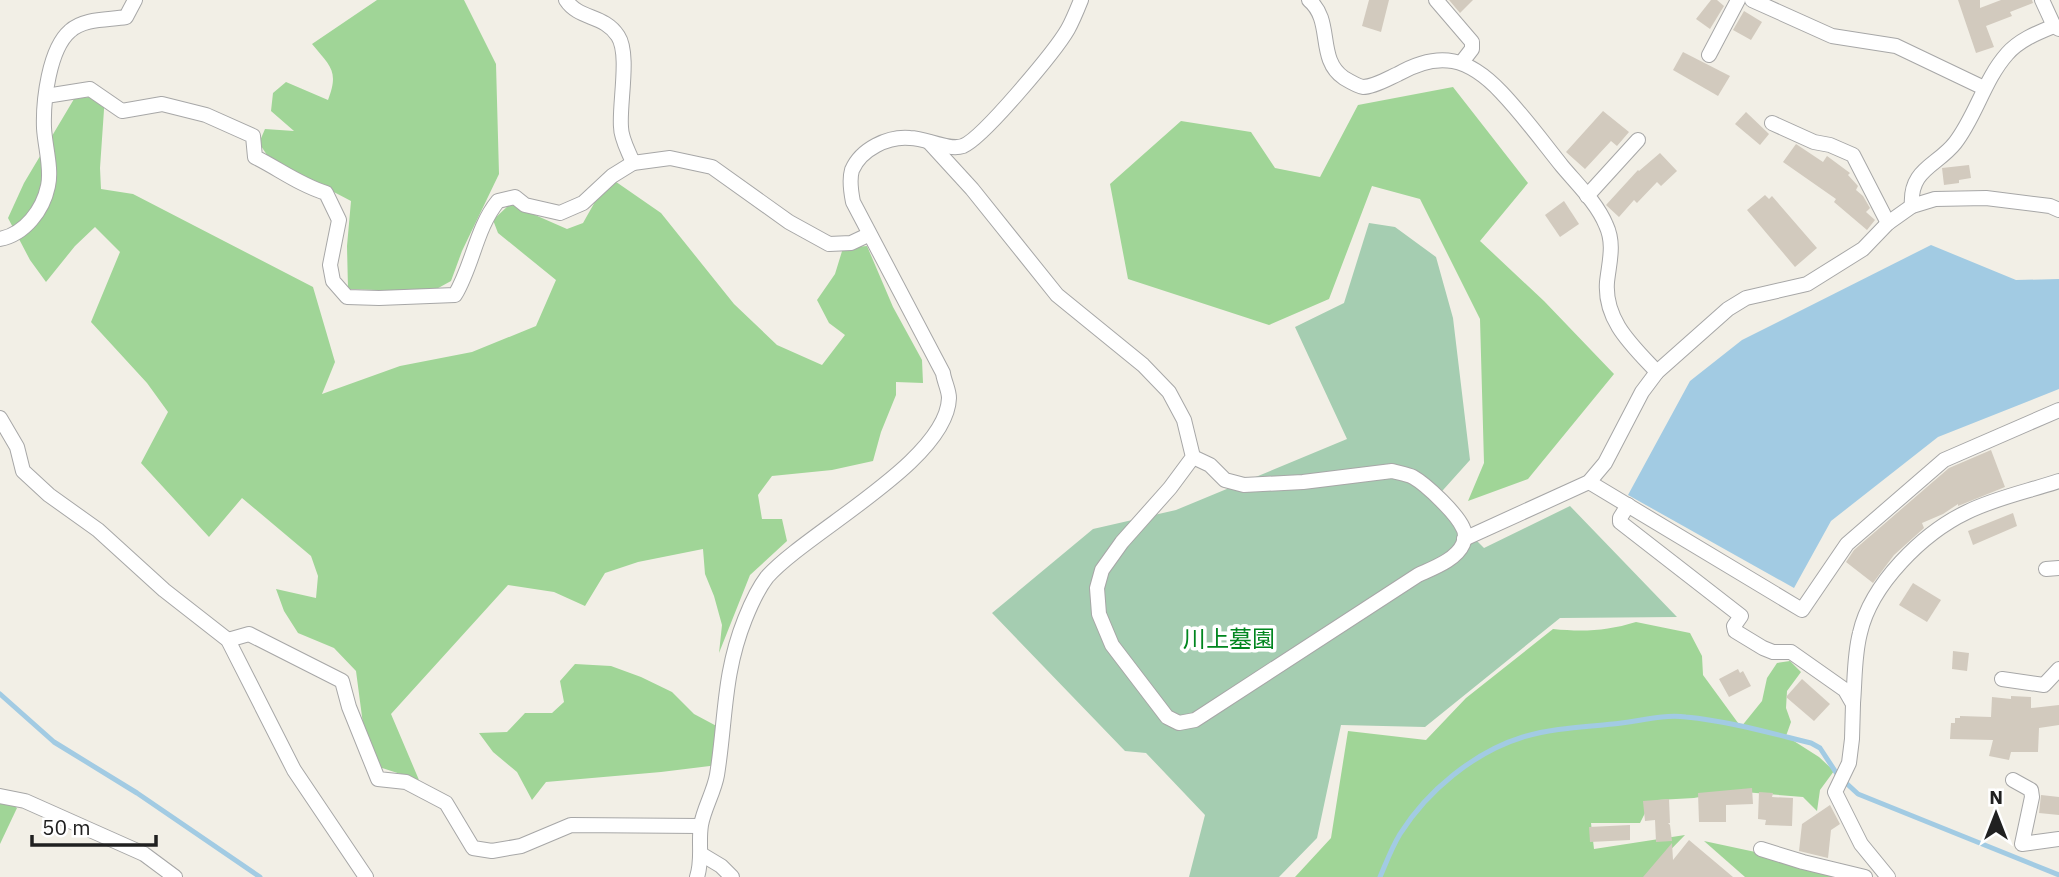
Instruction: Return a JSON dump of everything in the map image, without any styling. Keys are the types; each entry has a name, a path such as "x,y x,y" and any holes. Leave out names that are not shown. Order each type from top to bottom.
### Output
{"street":[{"path":"0,239 9,237 32,220 49,184 44,125 46,96 51,66 59,47 69,32 82,23 126,17 135,0"},
{"path":"566,0 572,10 602,21 619,37 623,60 621,130 633,163"},
{"path":"697,877 701,863 700,826 717,778 731,657 759,589 804,543 904,470 928,443 945,413 949,398 943,373 853,202 850,186 852,172 859,159 873,146 888,141 909,137 963,146 988,126 1067,31 1081,0"},
{"path":"1309,0 1317,7 1323,20 1328,60 1335,71 1346,80 1362,87 1372,85 1429,61 1447,59 1462,62 1483,74 1502,93 1587,196 1606,225 1611,242 1607,284 1612,317 1625,337 1657,372"},
{"path":"1436,0 1472,42 1472,49 1462,62"},
{"path":"1709,55 1738,0"},
{"path":"1752,0 1832,36 1896,46 1984,88"},
{"path":"1912,205 1914,182 1923,170 1946,154 1958,140 1984,88 2008,53 2029,37 2056,28 2042,0"},
{"path":"46,96 90,89 122,111 162,104 206,115 253,136 255,157 305,186 326,193 338,220 330,265 333,281 347,297 455,295 465,278 486,216 498,201 515,197 525,205 560,213 583,203 611,176 633,163 670,158 712,167 789,222 829,244 851,243 868,235"},
{"path":"1772,123 1814,142 1853,155 1888,223"},
{"path":"1587,196 1638,140"},
{"path":"929,142 972,189 1057,295 1143,365 1169,392 1184,420 1193,457"},
{"path":"1464,539 1589,481 1605,463 1642,392 1657,372 1728,309 1746,298 1807,284 1863,249 1888,223 1912,205 1935,199 1986,198 2050,206 2059,210"},
{"path":"1589,481 1802,610 1847,544 1944,460 2059,410"},
{"path":"0,418 17,447 23,471 49,495 98,530 164,590 228,640 294,770 366,877"},
{"path":"1193,457 1210,465 1226,480 1244,485 1303,482 1392,471 1402,474 1421,484 1449,510 1463,527 1464,539 1459,552 1448,560 1419,575 1195,720 1179,723 1167,717 1112,645 1099,614 1097,587 1102,570 1122,542 1170,488 1193,457"},
{"path":"1888,877 1861,844 1835,792 1849,763 1860,632 1878,591 1890,575 1944,524 1970,510 2059,481"},
{"path":"1628,505 1620,523 1741,616 1734,626 1735,631 1773,652 1791,652 1845,691 1853,704"},
{"path":"228,640 249,634 342,681 349,707 378,779 406,782 446,803 473,848 492,851 521,846 571,825 700,826"},
{"path":"2002,679 2044,685 2059,669"},
{"path":"2014,780 2031,790 2032,797 2022,844 2059,839"},
{"path":"0,796 25,801 144,854 175,877"},
{"path":"1761,849 1865,877"},
{"path":"701,854 721,866 732,877"}],"green space":[{"path":"377,0 464,0 496,64 499,174 462,251 451,281 431,292 348,289 347,246 351,201 269,158 259,143 265,129 294,131 271,111 273,93 286,82 328,100 333,76 324,58 312,44"},
{"path":"1453,87 1528,183 1480,241 1544,301 1614,374 1528,479 1468,501 1484,463 1480,319 1420,199 1372,186 1329,299 1269,325 1128,279 1110,184 1181,121 1251,132 1275,168 1320,177 1358,105"},
{"path":"105,95 101,189 133,194 313,287 335,362 322,394 400,366 472,352 536,326 556,280 498,233 493,220 510,204 567,229 583,223 609,177 661,213 734,304 777,345 822,365 845,335 829,323 817,300 835,274 843,248 867,246 893,307 922,360 923,383 896,382 896,395 873,461 832,470 772,476 758,495 762,519 782,519 787,541 750,575 719,653 722,625 705,574 703,549 638,562 605,573 585,606 554,592 508,585 391,714 419,780 376,766 366,747 356,671 334,648 298,633 284,611 276,589 316,598 318,576 311,556 242,498 209,537 141,463 168,412 147,383 91,322 120,252 95,227 75,246 46,282 30,260 8,218 24,183 74,99"},
{"name":"川上墓園","path":"1369,223 1395,227 1436,257 1453,318 1470,460 1435,499 1484,548 1570,506 1677,617 1560,618 1425,727 1341,725 1317,838 1279,877 1189,877 1205,815 1146,753 1125,751 992,613 1093,529 1176,510 1347,439 1295,327 1344,303"},
{"path":"1636,622 1690,633 1702,656 1703,675 1741,727 1762,701 1767,678 1777,663 1790,661 1801,672 1787,691 1786,708 1791,722 1786,736 1819,757 1834,771 1820,790 1817,811 1803,797 1732,791 1694,798 1658,800 1646,811 1640,823 1591,823 1594,849 1685,835 1644,877 1295,877 1331,838 1348,731 1426,740 1466,698 1553,629 1595,630"},
{"path":"575,664 611,666 672,692 694,714 724,730 718,765 546,782 532,800 517,772 493,752 479,733 507,732 525,713 552,713 564,702 560,681"},
{"path":"0,796 17,808 0,844"},
{"path":"1704,841 1774,856 1836,877 1745,877"}],"water":[{"path":"1931,245 2016,280 2059,279 2059,389 1938,437 1831,521 1794,588 1628,495 1690,381 1742,340"}],"building":[{"path":"1369,0 1389,0 1381,32 1362,26"},
{"path":"1449,0 1473,0 1460,13"},
{"path":"1711,0 1717,0 1724,6 1710,29 1696,19"},
{"path":"1958,0 1980,0 1980,8 2001,0 2032,0 2033,3 2010,12 2012,16 1986,26 1994,47 1976,53"},
{"path":"1744,11 1762,22 1751,40 1733,30"},
{"path":"1683,52 1730,76 1718,96 1673,70"},
{"path":"1603,111 1629,132 1617,146 1611,141 1585,169 1566,152"},
{"path":"1746,112 1769,134 1760,145 1735,124"},
{"path":"1796,144 1823,162 1827,156 1850,173 1848,175 1858,186 1856,190 1870,208 1866,212 1875,220 1867,230 1834,202 1836,199 1783,162"},
{"path":"1660,153 1677,171 1661,186 1657,182 1637,203 1634,200 1619,217 1606,205 1638,170"},
{"path":"1969,165 1971,178 1944,185 1942,168"},
{"path":"1765,195 1769,199 1772,196 1817,248 1795,267 1747,210"},
{"path":"1564,201 1579,224 1560,237 1545,215"},
{"path":"1991,450 2005,487 1958,504 1922,523 1924,528 1894,555 1873,583 1846,562 1854,550 1949,468"},
{"path":"2013,513 2017,526 1973,545 1968,531"},
{"path":"1913,583 1941,600 1927,622 1899,605"},
{"path":"1953,651 1969,653 1967,671 1952,669"},
{"path":"1738,669 1740,673 1743,671 1751,686 1729,697 1719,679"},
{"path":"1802,679 1830,704 1814,721 1786,697"},
{"path":"2011,696 2031,697 2031,708 2059,705 2059,725 2039,728 2038,752 2011,752 2009,760 1989,756 1993,740 1950,739 1951,723 1955,723 1955,718 1991,717 1992,697 2011,699"},
{"path":"1752,788 1753,804 1726,805 1726,822 1699,822 1698,793"},
{"path":"1759,792 1773,793 1772,797 1793,798 1792,826 1765,825 1766,820 1758,819"},
{"path":"2041,795 2059,797 2059,815 2039,813"},
{"path":"1669,799 1668,823 1672,841 1656,842 1655,820 1645,821 1643,801"},
{"path":"1830,805 1840,824 1831,830 1828,858 1799,851 1802,824"},
{"path":"1630,825 1630,840 1590,842 1589,827"},
{"path":"1689,840 1733,877 1643,877 1672,843 1673,860"}],"waterway":[{"path":"0,694 54,742 137,793 260,877"},
{"path":"1380,877 1400,834 1438,788 1487,752 1534,734 1658,717 1702,719 1811,743 1820,748 1837,774"},
{"path":"1845,782 1858,794 2059,875"}]}
